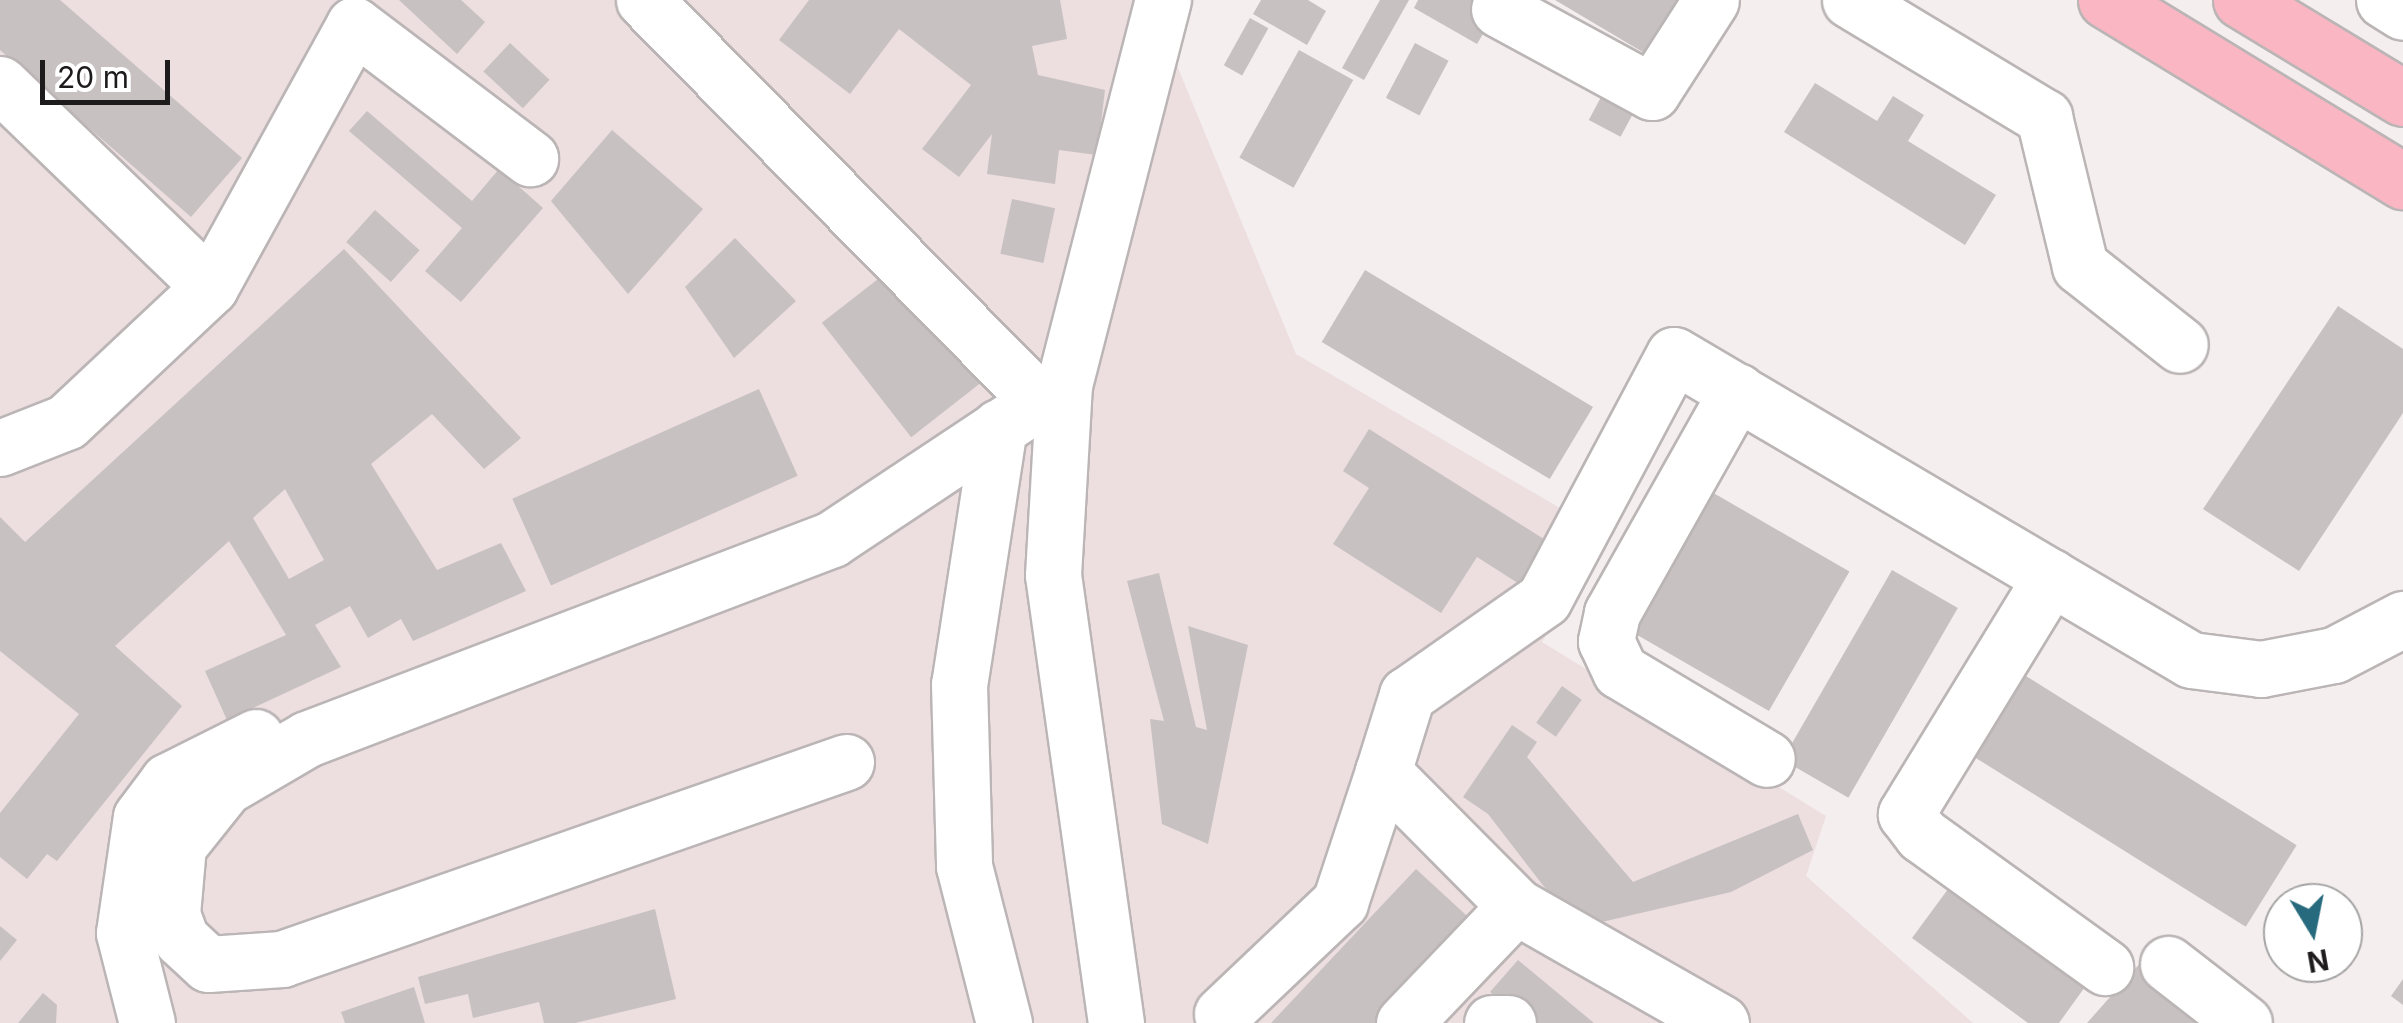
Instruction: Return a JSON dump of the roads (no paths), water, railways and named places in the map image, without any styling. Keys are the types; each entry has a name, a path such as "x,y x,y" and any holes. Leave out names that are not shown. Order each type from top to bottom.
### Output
{"main road":[{"path":"2106,0 2403,181"},
{"path":"2241,0 2399,90"}],"street":[{"path":"644,0 1034,404 1053,575 1116,1023"},
{"path":"1499,8 1652,92 1710,0"},
{"path":"1850,0 2044,116 2080,266 2180,344"},
{"path":"2384,0 2403,12"},
{"path":"1004,1023 964,866 959,684 1034,404 1157,5"},
{"path":"0,448 66,422 210,287 339,13 530,158"},
{"path":"0,84 210,287"},
{"path":"1222,1014 1340,902 1407,694 1544,599 1674,356 2191,660 2261,669 2334,654 2403,619"},
{"path":"1737,391 1612,613 1606,640 1620,671 1767,759"},
{"path":"846,762 282,959 208,964 181,939 172,914 178,846 224,787 308,739 832,539 1034,404"},
{"path":"147,1023 124,933 127,868 142,818 168,781 216,753 798,517 875,507"},
{"path":"2051,576 1906,814 1922,835 2105,966"},
{"path":"1383,772 1516,906 1721,1023"},
{"path":"1404,1023 1516,906"},
{"path":"2168,964 2244,1023"},
{"path":"1492,1023 1508,1023"}]}
